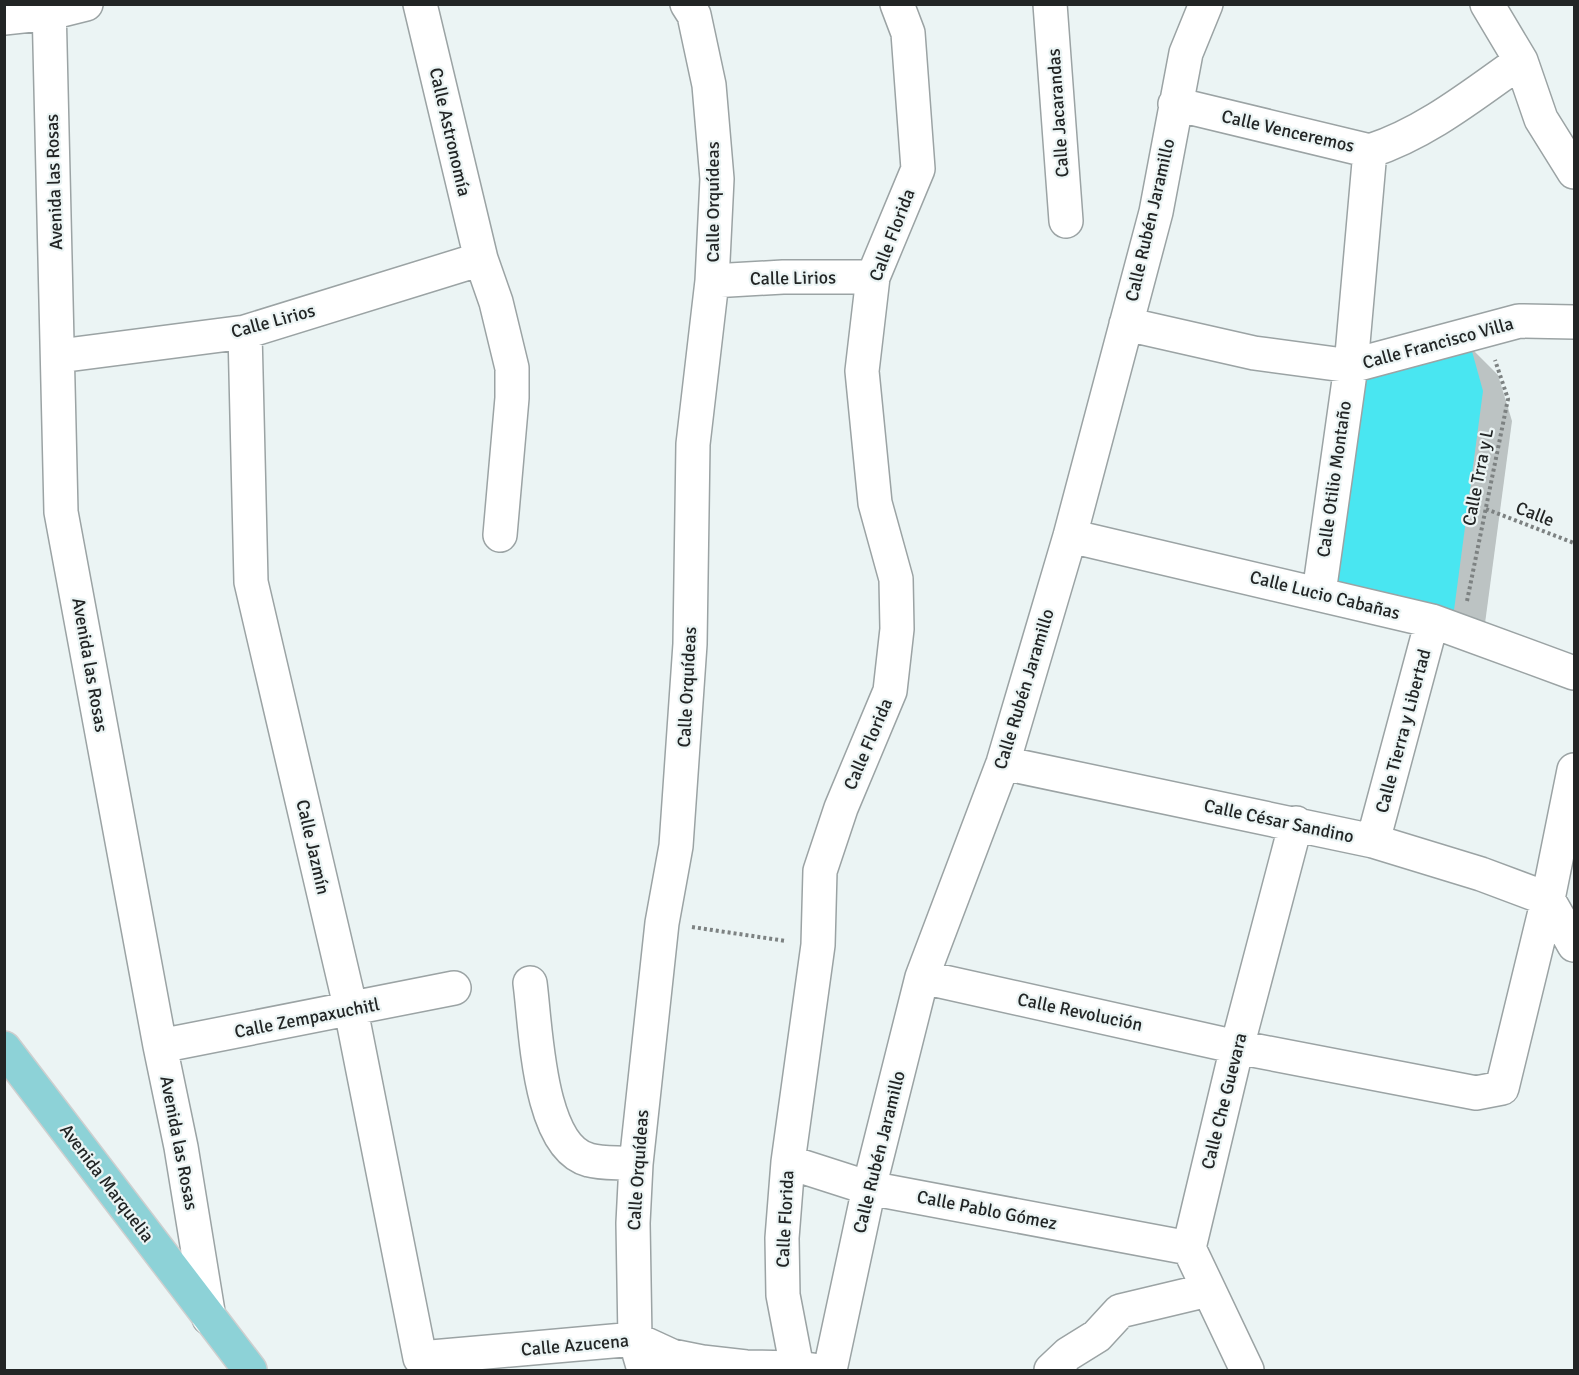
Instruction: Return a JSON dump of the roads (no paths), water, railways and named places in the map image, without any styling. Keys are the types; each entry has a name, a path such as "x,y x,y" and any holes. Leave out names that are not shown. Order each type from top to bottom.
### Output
{"main road":[{"name":"Avenida Marquelia","path":"4,1048 250,1371"}],"street":[{"path":"4,18 86,4"},
{"name":"Calle Astronomía","path":"420,4 481,259 496,302 512,368 512,398 500,535"},
{"name":"Calle Orquídeas","path":"644,1371 635,1339 633,1223 636,1164 662,923 676,846 690,644 693,444 712,281 717,179 709,85 694,15 687,4"},
{"name":"Calle Florida","path":"805,1369 789,1336 783,1295 782,1238 788,1162 818,945 820,871 841,808 890,692 897,629 896,579 875,503 862,371 873,277 918,169 908,33 897,4"},
{"name":"Calle Jacarandas","path":"1050,4 1066,221"},
{"name":"Calle Rubén Jaramillo","path":"830,1371 869,1188 922,977 1003,763 1070,536 1155,212 1186,53 1206,4"},
{"path":"1487,4 1521,60 1541,119 1575,172"},
{"name":"Avenida las Rosas","path":"50,9 62,512 160,1046 181,1147 209,1318"},
{"name":"Calle Venceremos","path":"1175,104 1370,151 1393,144 1450,111 1521,60"},
{"name":"Calle Otilio Montaño","path":"1319,593 1351,366 1370,151"},
{"name":"Calle Lirios","path":"59,356 245,332 481,259"},
{"name":"Calle Lirios","path":"712,281 783,277 873,277"},
{"name":"Calle Francisco Villa","path":"1125,324 1254,353 1351,366 1519,321 1575,322"},
{"name":"Calle Jazmín","path":"245,332 251,582 351,1010 420,1358"},
{"name":"Calle Lucio Cabañas","path":"1070,536 1319,593 1446,626 1575,674"},
{"name":"Calle Tierra y Libertad","path":"1373,841 1446,626"},
{"name":"Calle César Sandino","path":"1003,763 1373,841 1481,874 1548,899"},
{"path":"1575,770 1548,899 1575,945"},
{"name":"Calle Che Guevara","path":"1189,1248 1237,1047 1296,823"},
{"name":"Calle Revolución","path":"922,977 1237,1047 1476,1093 1502,1088 1548,899"},
{"path":"530,983 547,1108 561,1140 588,1160 636,1164"},
{"name":"Calle Zempaxuchitl","path":"160,1046 454,988"},
{"name":"Calle Pablo Gómez","path":"788,1162 869,1188 1189,1248"},
{"path":"1189,1248 1247,1371"},
{"path":"1050,1371 1068,1354 1098,1336 1120,1311 1208,1290"},
{"name":"Calle Azucena","path":"420,1358 635,1339 672,1356 702,1362 746,1367 805,1369"}]}
